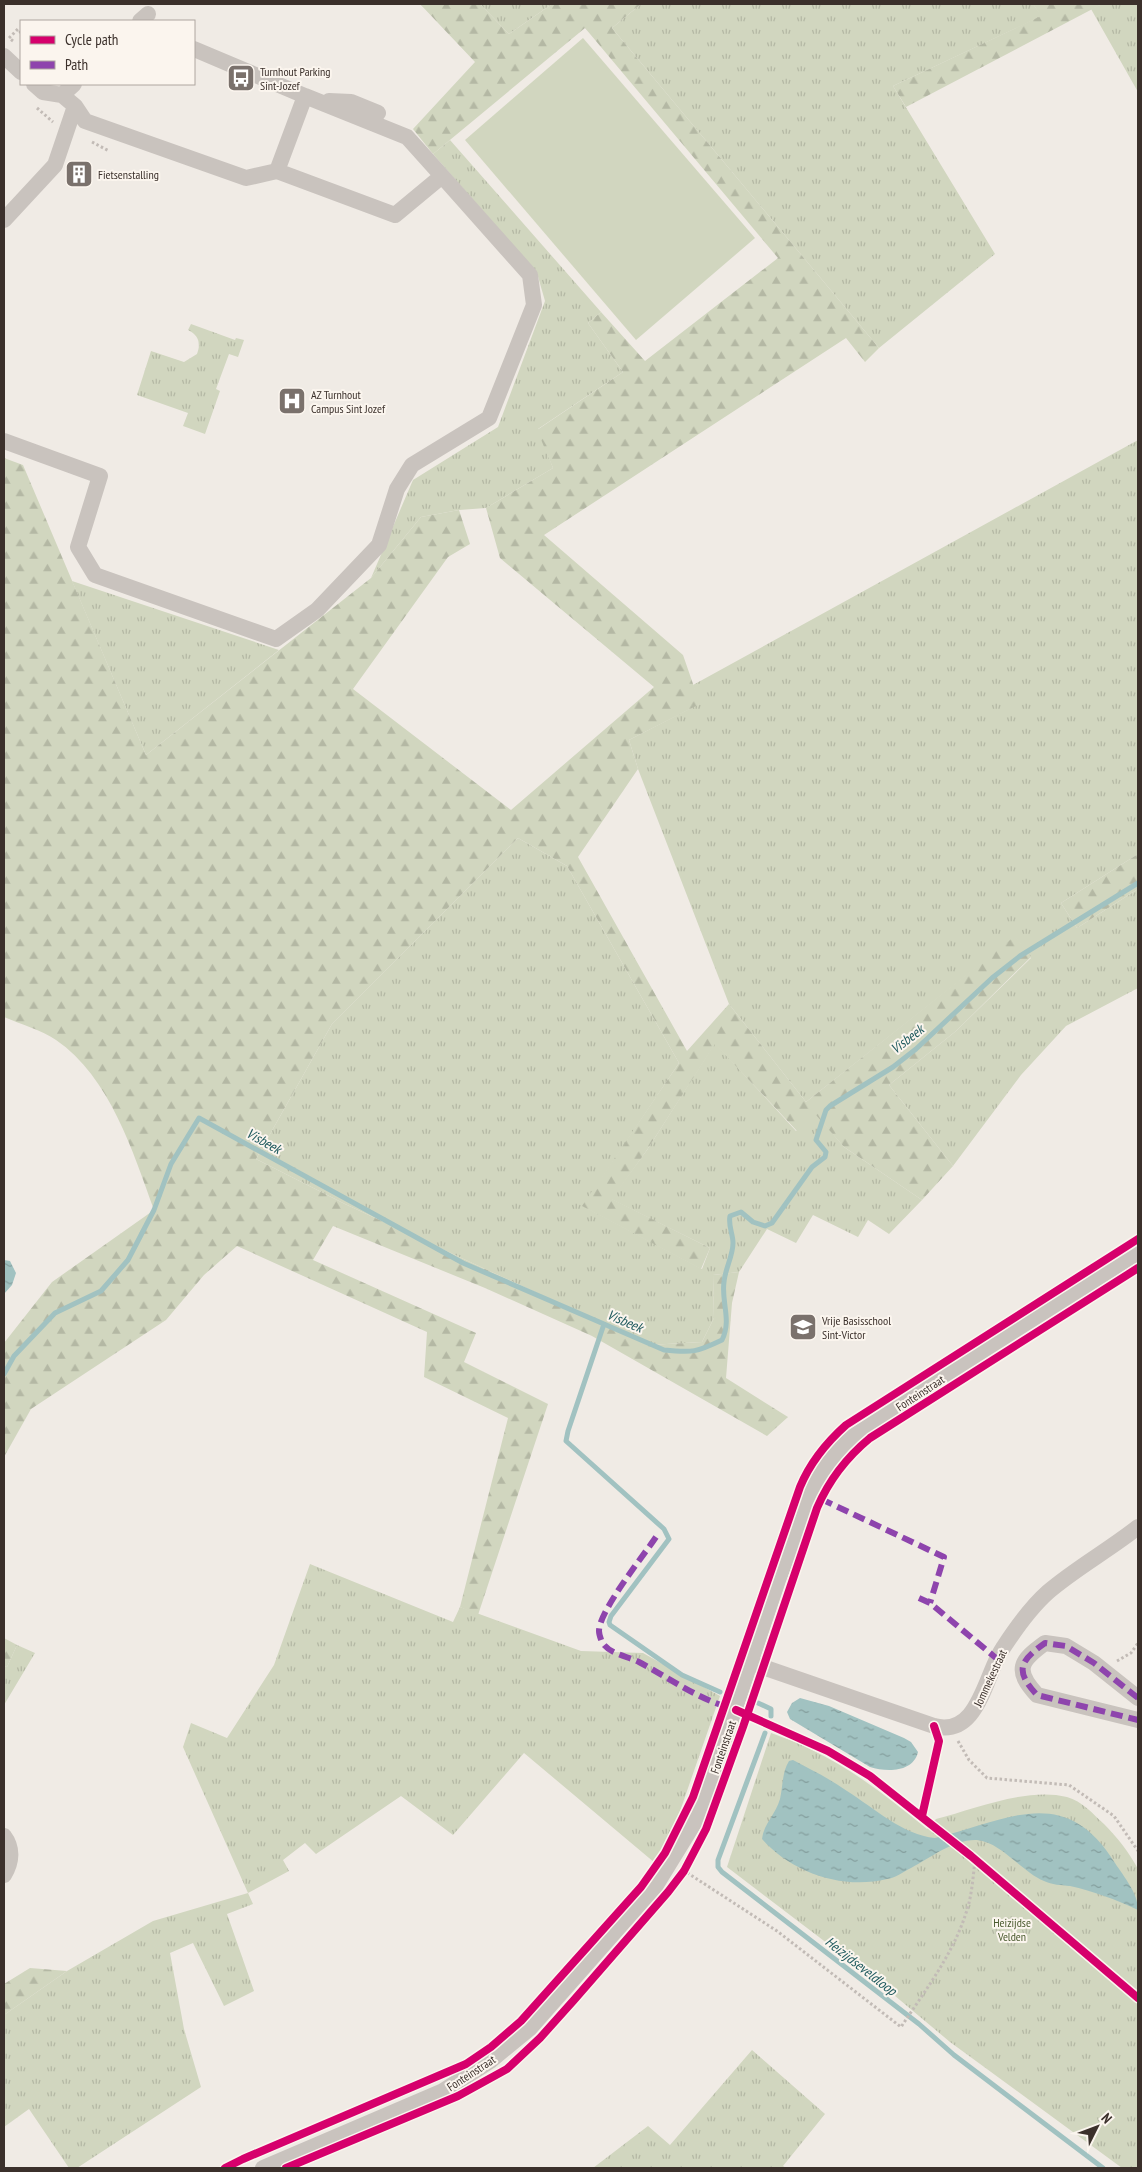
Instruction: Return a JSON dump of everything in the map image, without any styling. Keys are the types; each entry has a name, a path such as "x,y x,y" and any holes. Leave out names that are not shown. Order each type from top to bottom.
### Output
{"street":[{"path":"4,441 100,476 78,547 96,575 276,639 317,610 379,545 397,488 412,465 489,418 534,305 530,275 407,137 195,50"},
{"path":"4,56 20,71"},
{"path":"35,85 43,92 68,89 75,106 85,121 246,178 277,171 395,216 442,176"},
{"path":"310,98 351,102 378,113"},
{"path":"277,171 310,98"},
{"path":"4,220 55,165 75,106"},
{"name":"Fonteinstraat","path":"262,2168 443,2091 503,2052 530,2028 644,1900 681,1866 778,1580 819,1477 845,1444 855,1435 1138,1252"},
{"name":"Jommekestraat","path":"949,1726 958,1724 976,1710 996,1658 1031,1609 1069,1575 1120,1542 1138,1527"},
{"path":"1138,1698 1100,1667 1066,1646 1044,1643 1028,1655 1022,1665 1024,1675 1037,1695 1138,1720"},
{"path":"751,1663 934,1726 942,1728 949,1726"},
{"path":"4,1836 10,1846 10,1858 4,1875"}],"path":[{"path":"15,44 9,38 18,29 20,32"},
{"path":"1100,1667 1131,1654 1138,1643"},
{"path":"949,1726 969,1760 987,1778 1069,1785 1114,1816 1138,1851"},
{"path":"679,1878 681,1866 777,1931 901,2027 916,2006 947,1953 967,1912 973,1858"},
{"path":"973,1858 982,1866"}],"green space":[{"path":"420,4 480,4 509,34 552,4 641,4 612,28 879,348 865,362 846,338 544,535 683,655 700,704 629,740 638,769 578,857 687,1051 729,1004 806,1102 1015,936 1031,957 956,1031 889,1085 953,1166 922,1200 844,1147 816,1115 797,1131 715,1044 647,1150 612,1199 710,1248 701,1269 582,1206 679,1063 567,866 518,838 332,1024 256,1159 345,1204 649,1345 702,1342 714,1318 713,1275 739,1272 732,1303 726,1378 788,1417 767,1436 592,1336 485,1288 333,1226 313,1260 476,1333 464,1362 548,1404 478,1615 460,1607 508,1418 424,1377 427,1332 237,1246 204,1275 166,1320 31,1409 4,1457 4,1343 52,1282 154,1210 128,1140 105,1095 91,1074 75,1056 50,1036 4,1017 4,458 23,465 146,755 371,578 421,517 459,510 470,544 448,557 353,689 511,810 654,687 500,558 486,508 553,468 537,430 623,372 588,323 601,312 645,361 778,258 585,28 433,154 413,129 475,62"},
{"path":"480,4 552,4 509,34"},
{"path":"641,4 1033,4 1042,16 893,86 995,254 879,348 612,28"},
{"path":"1033,4 1102,4 906,107 893,86 1041,16"},
{"path":"1102,4 1138,4 1138,92 1091,9"},
{"path":"583,38 755,238 636,340 465,140"},
{"path":"450,140 601,312 588,323 623,372 538,429 553,468 486,508 459,510 421,517 371,578 413,480 498,427 545,301 537,273 433,154"},
{"path":"191,324 235,340 236,338 244,340 238,357 229,354 216,389 220,391 205,434 183,426 188,413 137,395 151,351 184,362 197,354 199,347 197,337 188,330"},
{"path":"1138,440 1138,854 1061,903 1077,928 1138,889 1138,988 1066,1026 1021,1075 953,1166 889,1085 956,1031 1031,958 1015,937 806,1102 729,1004 638,769 629,740 699,704 693,685"},
{"path":"72,581 279,650 146,755"},
{"path":"518,838 567,866 679,1063 583,1206 702,1269 710,1248 611,1199 647,1150 715,1043 796,1131 816,1114 844,1147 922,1200 889,1234 868,1220 858,1237 813,1215 796,1243 767,1229 739,1272 713,1275 714,1318 702,1342 649,1345 345,1204 256,1159 332,1024"},
{"path":"1138,854 1138,889 1077,928 1061,903"},
{"path":"310,1564 453,1622 460,1607 581,1651 643,1653 720,1696 679,1814 655,1863 524,1753 453,1835 401,1796 316,1854 305,1843 283,1860 289,1871 248,1893 183,1747 191,1723 227,1738 274,1665"},
{"path":"4,1638 17,1645 7,1667 4,1666"},
{"path":"17,1645 35,1653 4,1705 4,1666 7,1667"},
{"name":"Heizijdse Velden","path":"771,1733 801,1744 856,1775 927,1829 936,1819 1001,1800 1035,1795 1051,1795 1067,1797 1082,1805 1118,1839 1138,1869 1138,2168 1122,2168 950,2042 882,1985 727,1867"},
{"path":"248,1893 253,1904 227,1914 254,1991 224,2006 193,1943 170,1953 184,2029 201,2087 77,2168 69,2168 29,2109 4,2127 4,2015 67,1971 153,1921"},
{"path":"30,1968 67,1971 4,2015 4,1984"},
{"path":"752,2050 825,2114 783,2166 786,2168 593,2168 648,2126 670,2145"}],"water":[{"path":"4,1260 10,1261 16,1273 12,1285 4,1294"},
{"path":"800,1698 829,1706 904,1738 911,1742 918,1752 915,1759 911,1764 898,1769 884,1770 870,1767 790,1719 787,1712 792,1703"},
{"path":"793,1760 834,1782 889,1820 923,1836 935,1838 987,1823 1034,1813 1055,1815 1076,1822 1096,1838 1115,1863 1136,1897 1138,1910 1087,1890 1044,1881 995,1846 977,1840 951,1846 899,1875 887,1879 853,1882 819,1876 788,1861 762,1839 765,1828 780,1799 787,1765 789,1761"}],"waterway":[{"name":"Visbeek","path":"4,1374 14,1356 55,1313 101,1291 128,1260 154,1210 171,1164 199,1118 463,1263 664,1350 694,1351 714,1344 722,1340 725,1333 726,1318 723,1289 733,1243 730,1216 741,1212 753,1222 765,1226 772,1223 812,1167 825,1157 826,1152 816,1140 826,1110 893,1067 916,1049 992,978 1020,956 1138,883"},
{"path":"603,1327 566,1441 664,1529 669,1539 611,1616 609,1622 610,1625 682,1675 720,1692"},
{"name":"Heizijdseveldloop","path":"758,1703 771,1709 771,1716"},
{"name":"Heizijdseveldloop","path":"765,1733 718,1860 718,1867 919,2024 954,2055 1103,2168"}],"marked path":[{"path":"821,1499 944,1557 930,1603"},
{"path":"656,1537 606,1610 599,1631 602,1641 605,1646 614,1652 639,1662 693,1693 727,1707"},
{"path":"919,1598 930,1603 996,1658"},
{"path":"1138,1698 1094,1663 1066,1646 1045,1643 1030,1655 1023,1666 1025,1679 1037,1695 1138,1720"}],"cycle path":[{"path":"225,2168 466,2064 491,2047 521,2021 641,1887 665,1853 693,1797 800,1487 820,1453 846,1425 1138,1239"},
{"path":"286,2168 458,2096 507,2069 540,2038 668,1892 684,1871 706,1829 743,1727 817,1508 839,1470 870,1438 1138,1268"},
{"path":"736,1710 828,1751 870,1776 971,1856 1138,1998"},
{"path":"922,1816 939,1741 934,1726"}],"place":[{"name":"Turnhout Parking Sint-Jozef","path":"241,78"},
{"name":"Fietsenstalling","path":"79,174"},
{"name":"AZ Turnhout Campus Sint Jozef","path":"292,401"},
{"name":"Vrije Basisschool Sint-Victor","path":"803,1327"}]}
